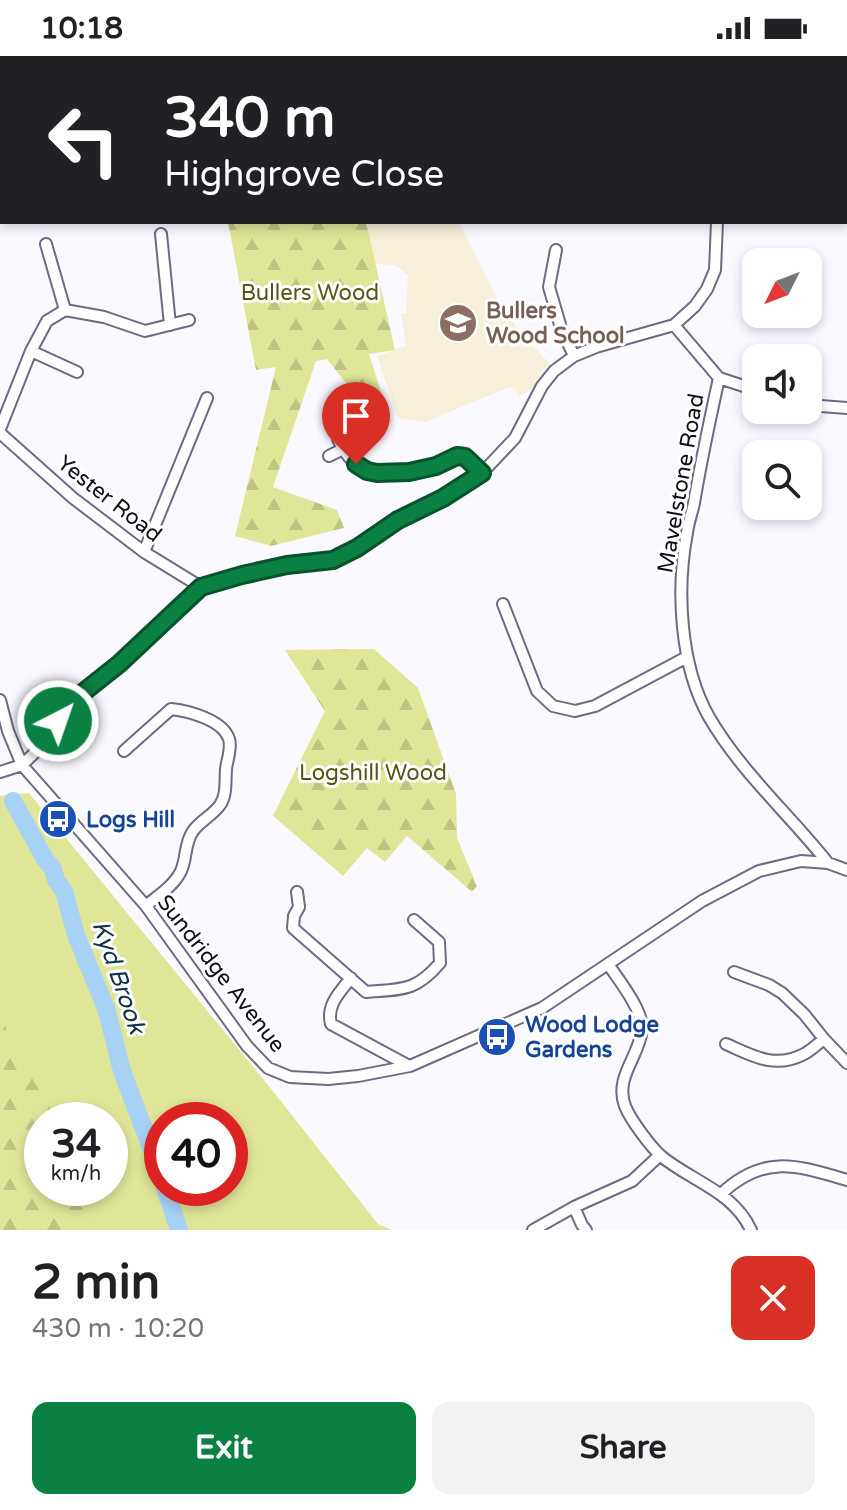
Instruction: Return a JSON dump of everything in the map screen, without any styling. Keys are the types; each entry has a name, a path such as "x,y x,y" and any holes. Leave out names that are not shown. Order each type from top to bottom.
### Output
{"street":[{"path":"0,772 22,765 51,737 66,706 119,664 201,587 287,565 333,560 482,473 515,438 542,386 554,371 574,356 596,347 674,325 695,306 715,270 717,224"},
{"path":"161,234 170,325"},
{"path":"46,244 65,310"},
{"path":"556,250 549,287 561,328 574,356"},
{"path":"0,431 31,351 47,321 65,310 104,317 145,331 189,320"},
{"path":"674,325 719,378 742,385"},
{"path":"31,351 77,372"},
{"name":"Mavelstone Road","path":"719,378 686,533 682,588 687,657 708,716 726,743 770,799 828,863"},
{"path":"144,552 207,398"},
{"path":"822,406 847,408"},
{"name":"Yester Road","path":"0,431 73,498 144,552 201,587"},
{"path":"329,456 340,444 356,464 377,473 423,470 457,456 465,457 482,473"},
{"path":"503,604 537,691 553,706 575,711 595,706 687,657"},
{"name":"Sundridge Avenue","path":"0,700 22,765 146,906 247,1046 268,1068 290,1077 328,1079 410,1066 542,1008 718,892 759,871 801,861 846,867"},
{"path":"124,751 171,709 193,714 220,726 230,743 225,790 220,805 194,829 187,842 182,870 175,881 146,906"},
{"path":"801,861 811,842"},
{"path":"297,892 299,907 293,928 366,992 406,989 427,978 440,963 439,942 414,920"},
{"path":"608,964 641,1019 642,1030 622,1089 625,1106 660,1155 721,1194 751,1230"},
{"path":"734,972 782,993 847,1063"},
{"path":"351,978 334,1000 328,1014 331,1024 410,1066"},
{"path":"726,1044 764,1061 802,1055 824,1039"},
{"path":"533,1230 574,1207 632,1181 660,1155"},
{"path":"721,1194 749,1172 764,1167 814,1170 847,1180"},
{"path":"574,1207 586,1230"}],"shaded area":[{"name":"Bullers Wood School","path":"363,224 461,224 496,296 519,331 550,364 537,374 541,378 531,390 518,396 515,389 509,387 426,422 398,418 377,356 406,346 401,314 406,313 408,275 395,265 361,263"}],"green space":[{"name":"Bullers Wood","path":"228,224 366,224 395,350 369,354 391,422 352,391 327,359 316,361 273,487 337,510 344,528 271,546 235,536 276,367 256,370"},
{"name":"Logshill Wood","path":"374,649 418,688 456,794 457,838 477,886 472,892 407,836 385,862 367,848 343,876 273,816 325,711 285,650"},
{"path":"29,793 378,1224 392,1230 37,1230 29,1206 128,1206 128,1102 24,1102 24,1190 0,1117 0,796"},
{"path":"0,1012 7,1035 13,1034 21,1060 30,1058 47,1102 24,1102 24,1206 106,1206 84,1230 0,1230"}],"waterway":[{"name":"Kyd Brook","path":"13,801 64,891 76,935 107,1011 122,1071 144,1129"},
{"name":"Kyd Brook","path":"171,1206 179,1230"}],"place":[{"name":"Bullers Wood School","path":"458,323"},
{"name":"Logs Hill","path":"58,819"},
{"name":"Wood Lodge Gardens","path":"497,1037"}],"route":[{"path":"58,721 66,706 119,664 201,587 287,565 333,560 482,473 465,457 457,456 436,466 409,472 377,473 356,464"}]}
